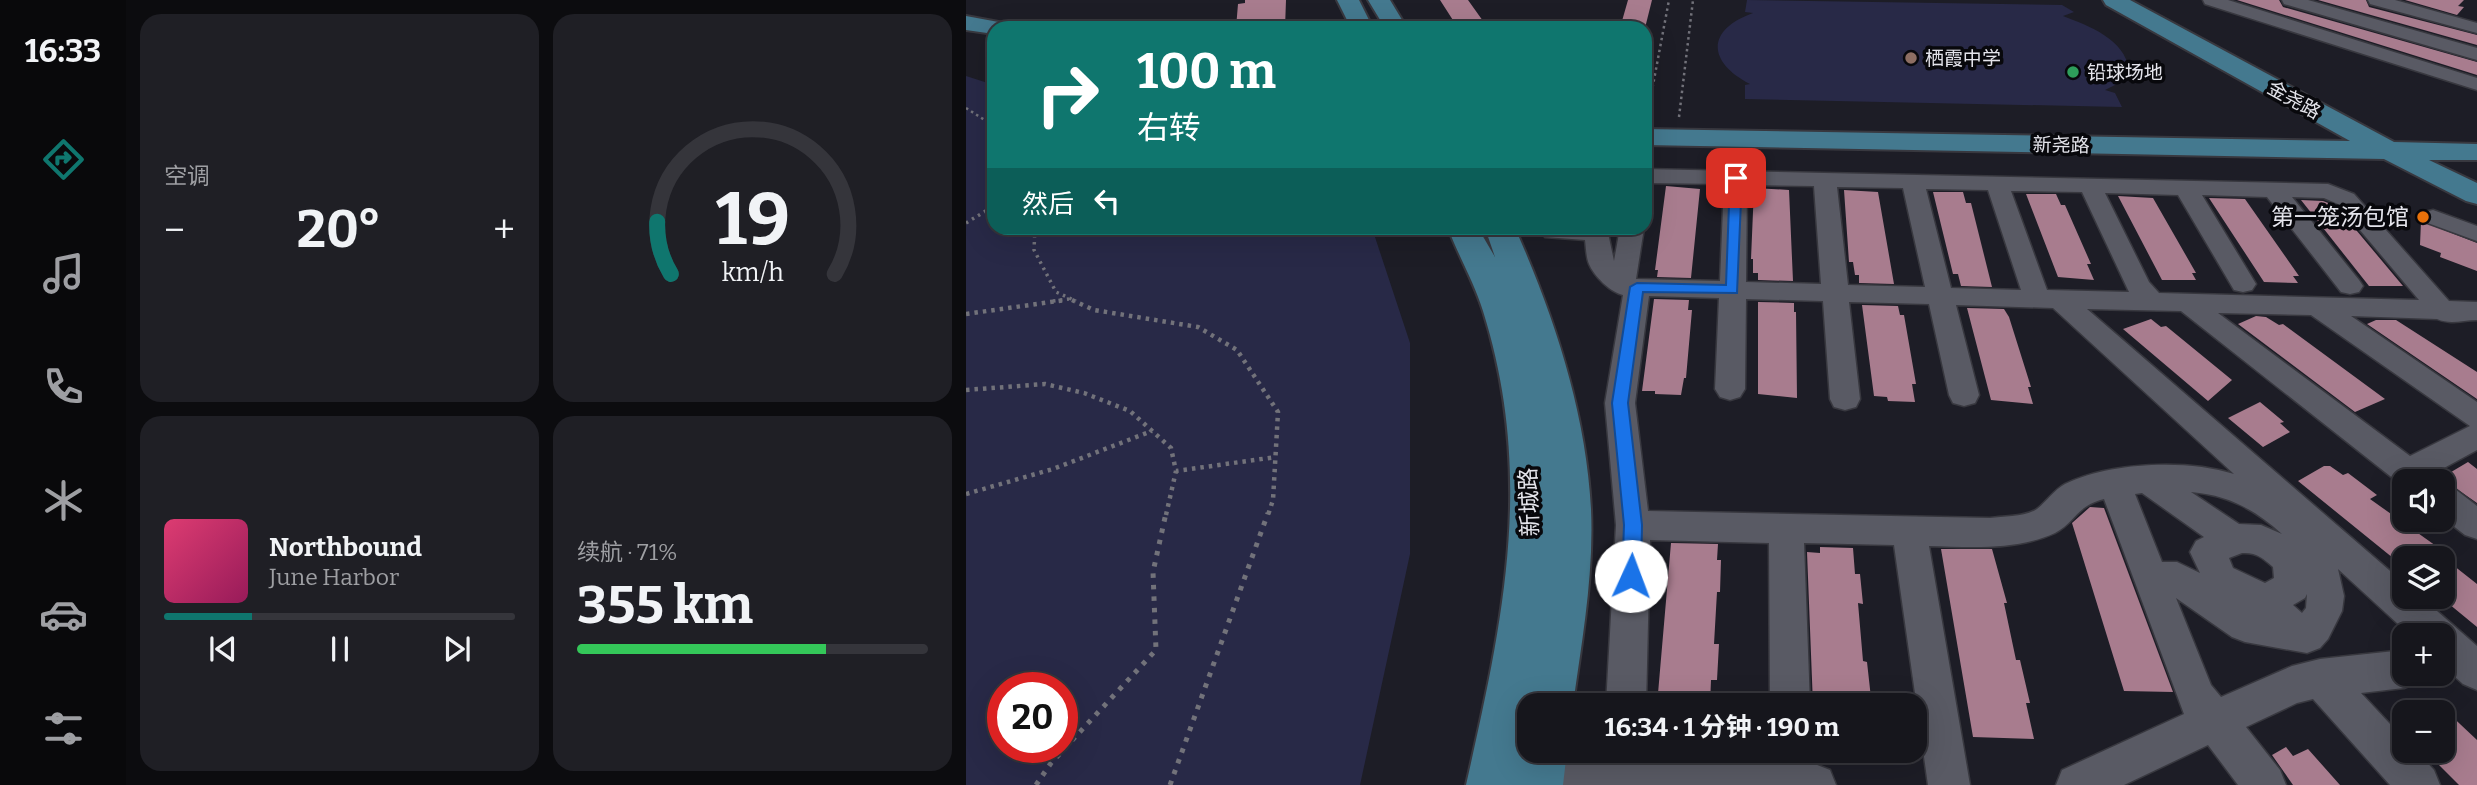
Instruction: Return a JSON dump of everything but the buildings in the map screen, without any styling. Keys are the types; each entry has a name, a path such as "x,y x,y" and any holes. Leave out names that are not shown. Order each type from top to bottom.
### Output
{"main road":[{"path":"1348,0 1358,21"},
{"path":"1379,0 1392,21"},
{"name":"金尧路","path":"2114,0 2349,130"},
{"name":"金尧路","path":"2150,0 2284,68"},
{"path":"966,23 987,26"},
{"path":"966,42 987,46"},
{"name":"新尧路","path":"1652,123 1679,117 2349,130 2463,152"},
{"name":"新尧路","path":"1652,124 2398,140 2477,130"},
{"path":"2398,140 2477,195"},
{"path":"2463,152 2477,166"},
{"name":"新城路","path":"1467,235 1488,276 1507,331 1523,404 1533,506 1529,590 1507,723 1526,774"},
{"name":"新城路","path":"1503,235 1534,317 1558,410 1568,485 1565,584 1549,693"}],"street":[{"path":"2291,0 2477,54"},
{"path":"2376,0 2477,28"},
{"path":"2225,2 2477,84"},
{"path":"2369,51 2416,11"},
{"path":"1652,176 2328,191 2346,199 2440,308 2477,331"},
{"path":"1730,389 1736,178"},
{"path":"1825,180 1845,399"},
{"path":"1913,182 1964,395"},
{"path":"1997,184 2047,298 2322,542 2327,599 2319,623 2307,635 2297,634 2245,625 2177,578 2150,577"},
{"path":"2090,186 2138,286 2151,300"},
{"path":"2186,188 2243,284"},
{"path":"2274,190 2350,286"},
{"path":"2433,217 2477,234"},
{"path":"1597,235 1601,263 1629,287 2477,311"},
{"path":"1626,693 1633,525 1620,403 1632,235"},
{"path":"2185,301 2404,469"},
{"path":"2426,469 2477,436"},
{"path":"1633,525 1990,533 2043,523 2063,502 2080,491 2130,481 2176,477 2231,485 2268,501 2422,623"},
{"path":"2130,481 2233,538"},
{"path":"2130,481 2150,577 2196,698 2265,785"},
{"path":"2455,508 2477,524"},
{"path":"1786,528 1790,693"},
{"path":"1909,531 1949,785"},
{"path":"2265,601 2292,587 2291,561 2278,548 2259,537 2233,538 2208,552 2220,579 2265,601 2297,634"},
{"path":"2278,548 2322,542"},
{"path":"2455,651 2477,671"},
{"path":"2077,785 2292,685 2320,678 2392,669"},
{"path":"2455,674 2477,677"},
{"path":"2320,678 2420,785"},
{"path":"1791,763 1791,785"},
{"path":"1526,774 1619,765 1791,785 1815,785"}],"lane":[{"path":"2315,305 2477,417"}],"path":[{"path":"1652,92 1669,0"},
{"path":"1679,117 1693,0"},
{"path":"966,107 987,121"},
{"path":"966,223 987,210"},
{"path":"1035,235 1034,250 1056,292 1094,310 1198,327 1237,350 1278,412 1273,500 1170,785"},
{"path":"966,314 1070,299"},
{"path":"966,390 1045,384 1084,393 1130,411 1171,448 1177,471 1153,572 1156,650 1051,763 1036,785"},
{"path":"966,494 1053,469 1152,431"},
{"path":"1177,471 1276,457"}],"shaded area":[{"name":"栖霞中学","path":"1747,0 2062,5 2074,12 2063,16 2104,35 2121,50 2129,70 2119,83 2105,90 2115,93 2122,107 1745,99 1745,85 1750,84 1726,66 1718,47 1720,37 1727,28 1753,13 1745,12"},
{"path":"966,76 987,83 987,235 1374,235 1410,343 1410,554 1360,785 966,785"}],"place":[{"name":"栖霞中学","path":"1911,58"},
{"name":"铅球场地","path":"2073,72"},
{"name":"第一笼汤包馆","path":"2423,217"}],"route":[{"path":"1631,576 1633,525 1620,403 1637,287 1732,290 1736,178"}]}
